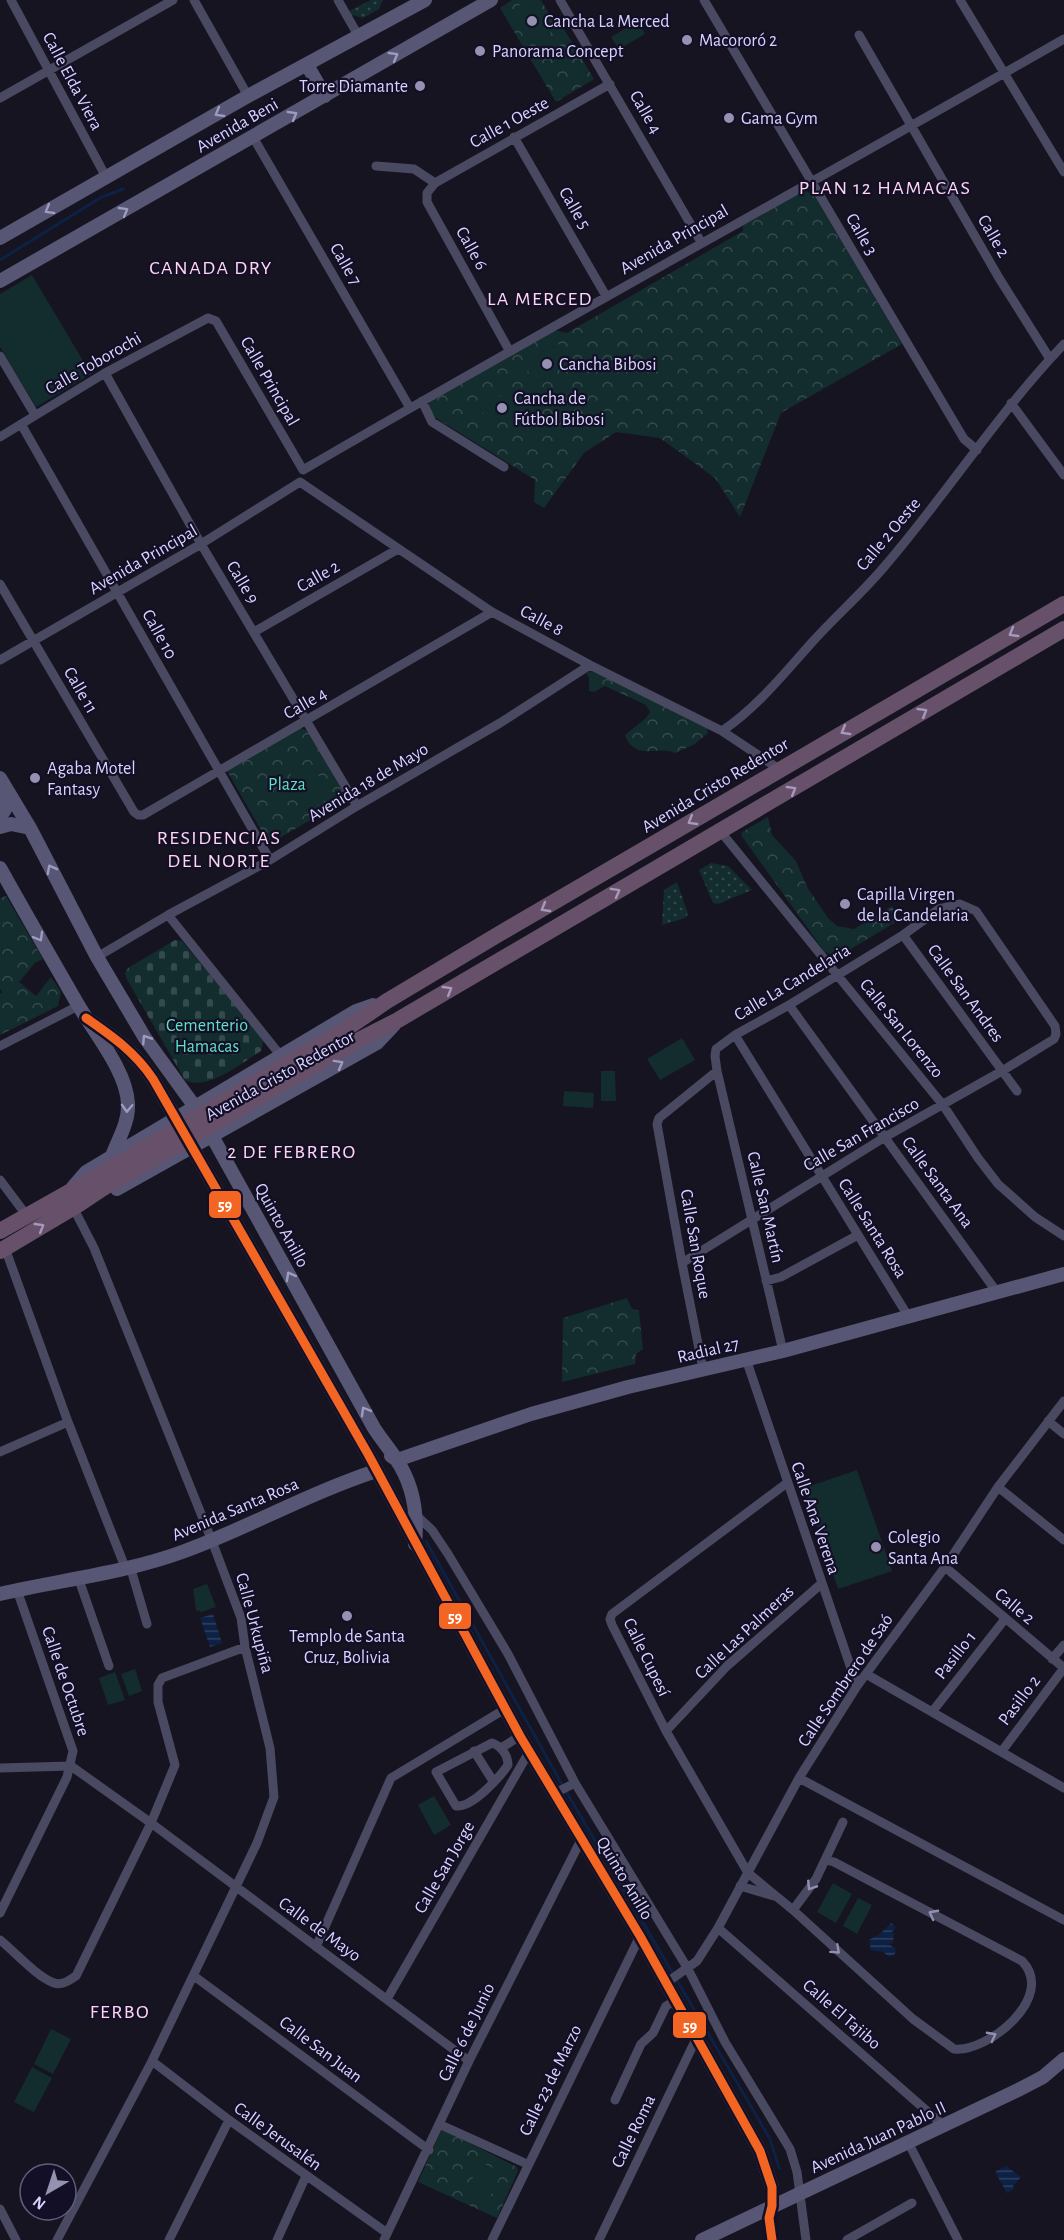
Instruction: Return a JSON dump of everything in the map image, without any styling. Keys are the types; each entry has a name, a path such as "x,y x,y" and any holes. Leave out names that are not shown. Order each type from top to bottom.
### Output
{"highway":[{"name":"Avenida Cristo Redentor","path":"2,1243 347,1037 387,1001 779,769 1064,604"},
{"name":"Avenida Cristo Redentor","path":"347,1037 398,1020 1064,629"},
{"name":"Avenida Cristo Redentor","path":"2,1243 27,1216 74,1201"}],"street":[{"name":"Calle Elda Viera","path":"11,0 106,177"},
{"path":"0,98 173,0"},
{"path":"194,0 248,96"},
{"path":"338,0 359,38"},
{"name":"Avenida Beni","path":"0,238 248,96 359,38 425,0"},
{"name":"Avenida Beni","path":"0,282 491,0"},
{"name":"Calle 4","path":"560,0 701,242"},
{"name":"Calle 3","path":"704,0 964,439 977,450"},
{"path":"960,0 1064,172"},
{"name":"Calle 2","path":"859,35 999,278 1050,359"},
{"name":"Avenida Principal","path":"303,470 509,350 812,180 912,127 1064,39"},
{"path":"307,65 325,96"},
{"name":"Calle 1 Oeste","path":"427,193 435,183 610,84"},
{"name":"Calle 7","path":"253,137 410,408"},
{"name":"Calle 5","path":"514,137 606,296"},
{"path":"376,166 414,169 435,183"},
{"name":"Calle 6","path":"427,193 427,202 509,350"},
{"name":"Calle Principal","path":"203,320 208,318 216,321 303,470"},
{"name":"Calle Toborochi","path":"0,436 203,320"},
{"name":"Calle 2 Oeste","path":"722,731 734,723 761,697 884,568 1011,403 1064,344"},
{"path":"0,356 35,415"},
{"name":"Calle 9","path":"105,374 201,544 357,806"},
{"path":"422,401 432,422 504,467"},
{"path":"1011,403 1064,475"},
{"name":"Calle 10","path":"21,424 270,860"},
{"path":"300,482 303,470"},
{"name":"Avenida Principal","path":"0,660 201,544 300,482"},
{"name":"Calle 8","path":"300,482 492,612 590,665 722,731 779,769"},
{"name":"Calle 2","path":"254,632 398,549"},
{"name":"Calle 11","path":"0,585 134,812"},
{"name":"Calle 4","path":"134,812 143,815 492,612"},
{"name":"Avenida 18 de Mayo","path":"97,957 168,915 270,860 357,806 500,723 590,665"},
{"path":"0,816 8,800 3,783"},
{"name":"Quinto Anillo","path":"3,783 30,828 97,957 145,1038 195,1107 374,1428 397,1460 414,1501 415,1544"},
{"path":"0,827 11,824 30,828"},
{"name":"Calle San Lorenzo","path":"721,832 943,1105 998,1184 1035,1217 1064,1236"},
{"name":"Quinto Anillo","path":"0,868 82,1012 123,1044 142,1063 301,1336 520,1736 557,1792 581,1840 667,1982 760,2151 771,2187 772,2206 769,2218 772,2240"},
{"name":"Calle La Candelaria","path":"717,1071 716,1049 735,1035 838,975 903,935 922,920 949,905 960,903 976,911 1055,1026 1056,1034"},
{"path":"168,915 281,1056"},
{"name":"Calle San Andres","path":"903,935 1017,1091"},
{"name":"Avenida Cristo Redentor","path":"387,1001 356,1011 86,1172 74,1201 102,1198 377,1043 398,1020"},
{"name":"Calle Santa Ana","path":"789,1005 996,1291"},
{"path":"0,1046 82,1012 118,1071 128,1103 125,1122 112,1156"},
{"name":"Calle San Francisco","path":"681,1263 821,1175 1050,1042 1056,1034"},
{"name":"Calle Santa Rosa","path":"735,1035 908,1316"},
{"name":"Calle San Roque","path":"703,1369 681,1263 657,1124 663,1113 717,1071"},
{"name":"Calle San Martín","path":"717,1071 783,1351"},
{"path":"179,1087 200,1093 234,1085"},
{"path":"234,1085 219,1101 218,1113 223,1118 230,1119 252,1113"},
{"path":"225,1160 227,1139 252,1113"},
{"path":"148,1135 162,1131 174,1132 178,1137 180,1143 165,1162"},
{"path":"165,1162 181,1160 191,1162 206,1172"},
{"path":"0,1180 27,1216"},
{"name":"Calle Urkupiña","path":"57,2240 152,2061 194,1976 257,1843 274,1797 270,1748 245,1647 241,1618 74,1201"},
{"path":"766,1281 781,1277 858,1235"},
{"path":"2,1243 68,1422 127,1566 147,1624"},
{"name":"Radial 27","path":"376,1471 375,1462 381,1455 389,1455 397,1460 531,1414 703,1369 783,1351 1064,1274"},
{"name":"Calle Ana Verena","path":"746,1359 857,1686"},
{"name":"Calle Sombrero de Saó","path":"667,1982 685,1972 697,1961 718,1928 799,1778 857,1686 945,1567 998,1487 1064,1401"},
{"path":"1048,1421 1064,1434"},
{"path":"0,1452 68,1422"},
{"name":"Avenida Santa Rosa","path":"0,1594 179,1553 212,1541 299,1501 376,1471"},
{"name":"Calle Cupesí","path":"748,1873 666,1731 610,1619 612,1614 787,1482"},
{"path":"998,1487 1064,1540"},
{"path":"416,1515 432,1530 508,1654 574,1784 790,2149 797,2172 798,2194 806,2240"},
{"name":"Calle 2","path":"945,1567 1064,1668"},
{"path":"78,1577 109,1666"},
{"name":"Calle Las Palmeras","path":"666,1731 727,1666 821,1584"},
{"name":"Calle de Octubre","path":"17,1590 73,1751 71,1766"},
{"name":"Pasillo 1","path":"932,1712 1005,1619"},
{"path":"1052,1659 1064,1645"},
{"path":"0,1940 55,1984 65,1983 76,1976 166,1792 175,1765 158,1702 158,1685 162,1678 245,1647"},
{"name":"Pasillo 2","path":"1002,1751 1064,1668"},
{"path":"866,1674 1064,1788"},
{"path":"316,1947 391,1778 505,1709"},
{"path":"501,1748 520,1736"},
{"path":"492,1743 501,1748 507,1757 508,1765 476,1798 460,1807 453,1804 436,1772 474,1751 492,1743"},
{"path":"474,1751 493,1781"},
{"name":"Calle San Jorge","path":"387,1999 530,1752"},
{"path":"0,1768 71,1766 0,1913"},
{"name":"Calle de Mayo","path":"71,1766 151,1823 469,2061"},
{"path":"799,1778 1064,1920"},
{"path":"557,1792 574,1784"},
{"path":"793,1911 826,1860 829,1848 843,1822"},
{"name":"Calle 6 de Junio","path":"386,2237 441,2125 469,2061 581,1840"},
{"path":"748,1873 913,2019 954,2049 963,2050 1006,2029 1023,2009 1032,1983 1031,1974 1022,1961 834,1862 826,1860"},
{"path":"740,1886 765,1895 776,1896"},
{"name":"Calle El Tajibo","path":"718,1928 944,2126"},
{"name":"Calle 23 de Marzo","path":"492,2240 640,1936"},
{"name":"Calle San Juan","path":"194,1976 429,2150"},
{"path":"615,2100 641,2044 653,2033 666,2006 676,2000"},
{"name":"Calle Roma","path":"599,2240 697,2037"},
{"name":"Avenida Juan Pablo II","path":"702,2240 1043,2077 1064,2059"},
{"name":"Calle Jerusalén","path":"152,2061 386,2237"},
{"path":"169,2240 229,2120"},
{"path":"441,2125 527,2164"},
{"path":"908,2142 958,2240"},
{"path":"277,2240 306,2176"},
{"path":"847,2240 912,2203"},
{"path":"0,2209 16,2240"}],"green space":[{"path":"371,0 383,0 379,9 363,18 345,13"},
{"path":"512,0 541,0 553,21 558,19 594,79 556,102 500,8"},
{"name":"Cancha La Merced","path":"527,0 535,0 553,31 532,44 511,11"},
{"path":"638,21 645,34 619,49 611,37"},
{"path":"804,190 815,196 902,344 781,413 740,517 715,478 660,438 616,432 584,453 544,508 534,502 535,480 436,418 429,410 429,403 434,399 554,330 567,333 743,231 743,223"},
{"path":"32,275 91,374 36,407 0,347 0,294"},
{"name":"Cancha Bibosi","path":"559,344 570,364 535,383 524,364"},
{"name":"Cancha de Fútbol Bibosi","path":"513,389 524,408 491,427 480,408"},
{"path":"595,670 707,728 708,733 695,744 675,753 635,748 625,735 650,712 646,705 605,686 594,692 589,691 589,678 586,673"},
{"name":"Plaza","path":"300,727 310,733 347,799 269,844 226,769"},
{"path":"310,762 331,797 311,809 290,773"},
{"path":"768,817 772,835 796,861 807,887 828,918 837,926 854,929 892,906 899,920 841,955 835,957 824,951 741,835 742,832"},
{"path":"711,863 728,866 752,890 718,904 713,903 699,870"},
{"path":"677,882 688,914 685,918 662,925 664,890"},
{"path":"6,896 43,959 35,963 19,982 36,996 51,977 61,992 58,1006 0,1035 0,994 2,992 0,989 0,898"},
{"name":"Cementerio Hamacas","path":"175,940 182,941 264,1039 261,1051 234,1069 203,1082 193,1083 185,1080 125,973 128,968"},
{"path":"682,1038 695,1060 660,1080 647,1059"},
{"path":"601,1071 615,1071 616,1101 601,1101"},
{"path":"564,1091 594,1093 593,1108 563,1106"},
{"path":"627,1298 632,1309 639,1310 643,1349 636,1354 635,1364 562,1382 563,1318"},
{"path":"857,1470 892,1571 838,1589 804,1488"},
{"path":"207,1584 216,1607 202,1612 196,1610 193,1589"},
{"path":"135,1669 142,1691 129,1696 121,1674"},
{"path":"115,1672 125,1700 108,1705 99,1678"},
{"path":"434,1796 451,1825 434,1835 418,1805"},
{"path":"833,1883 852,1894 836,1923 817,1912"},
{"path":"858,1898 872,1905 857,1934 843,1926"},
{"path":"51,2029 71,2039 53,2074 34,2064"},
{"path":"32,2067 52,2078 34,2112 14,2102"},
{"path":"442,2129 517,2167 518,2171 497,2218 418,2182"},
{"path":"481,2162 502,2173 484,2208 463,2197"}],"water":[{"path":"213,1614 222,1643 210,1647 200,1618"},
{"path":"891,1923 896,1927 891,1933 894,1933 893,1943 885,1946 890,1945 896,1949 895,1954 889,1957 883,1952 871,1950 869,1940"},
{"path":"1006,2166 1021,2177 1013,2186 1014,2189 1007,2193 995,2172"}],"waterway":[{"path":"0,260 100,198 123,189"},
{"path":"426,1541 560,1781 770,2139 779,2168"}],"transit line":[{"name":"59","path":"86,1018 131,1053 153,1079 368,1454 520,1736 640,1936 760,2151 772,2187 772,2206 769,2218 772,2240"}],"place":[{"name":"Cancha La Merced","path":"532,21"},
{"name":"Macororó 2","path":"687,40"},
{"name":"Panorama Concept","path":"480,51"},
{"name":"Torre Diamante","path":"420,86"},
{"name":"Gama Gym","path":"729,118"},
{"name":"Cancha Bibosi","path":"547,364"},
{"name":"Cancha de Fútbol Bibosi","path":"502,408"},
{"name":"Agaba Motel Fantasy","path":"35,778"},
{"name":"Capilla Virgen de la Candelaria","path":"845,904"},
{"name":"Colegio Santa Ana","path":"876,1547"},
{"name":"Templo de Santa Cruz, Bolivia","path":"347,1616"}],"district":[{"name":"PLAN 12 HAMACAS","path":"885,187"},
{"name":"CANADA DRY","path":"211,267"},
{"name":"LA MERCED","path":"540,298"},
{"name":"RESIDENCIAS DEL NORTE","path":"219,848"},
{"name":"2 DE FEBRERO","path":"292,1151"},
{"name":"FERBO","path":"120,2011"}]}
